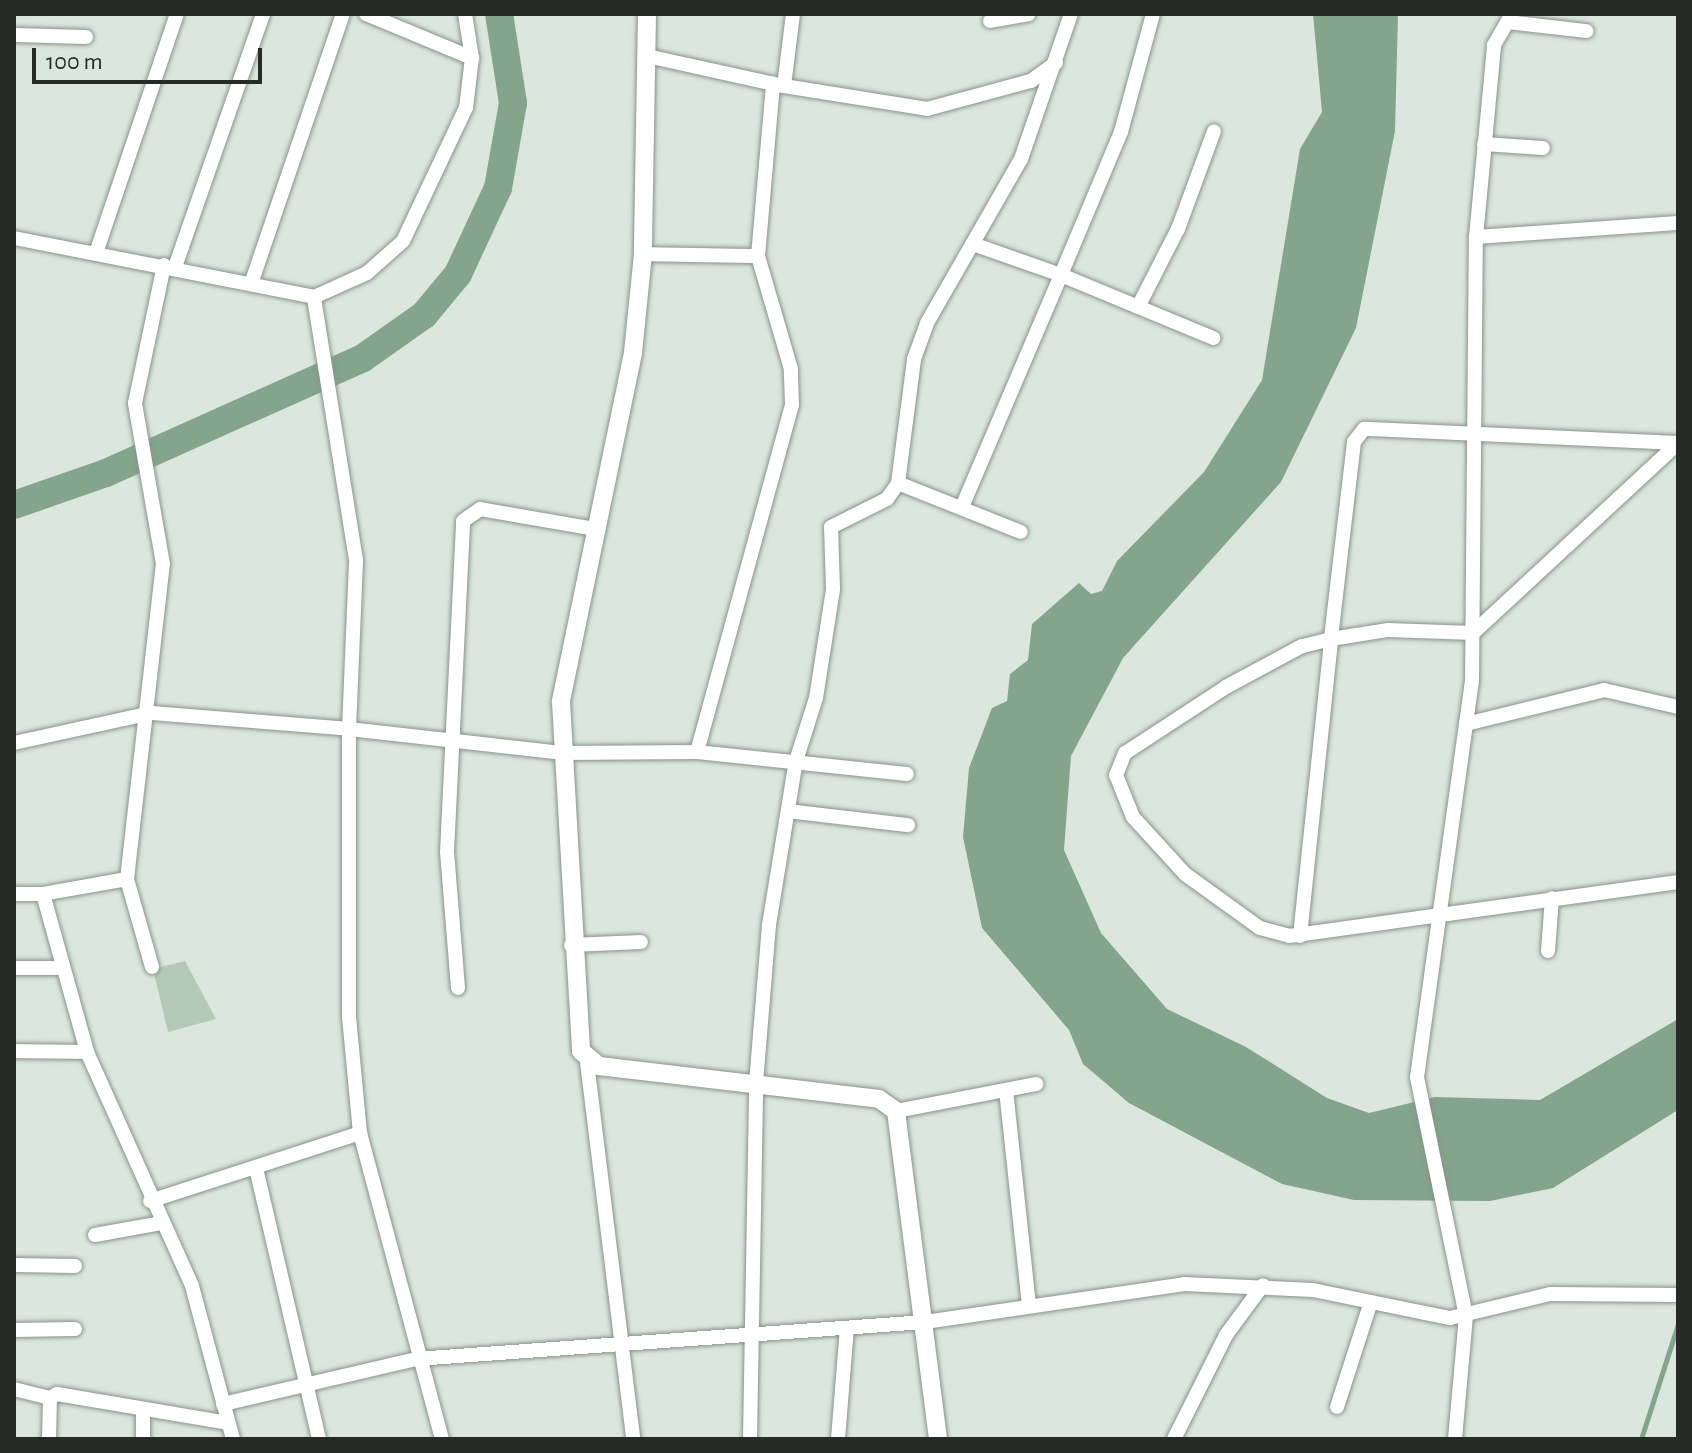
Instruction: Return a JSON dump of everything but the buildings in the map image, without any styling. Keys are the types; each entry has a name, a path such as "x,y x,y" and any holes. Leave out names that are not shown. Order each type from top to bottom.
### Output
{"street":[{"path":"96,253 177,14"},
{"path":"152,967 127,879 141,714 163,564 135,403 169,266 263,14"},
{"path":"252,281 343,14"},
{"path":"366,14 472,58"},
{"path":"14,238 252,281 314,297 367,273 403,241 466,108 472,58 465,14"},
{"path":"633,1439 618,1340 571,945 561,702 633,353 643,254 647,14"},
{"path":"697,752 792,405 791,369 758,256 779,85 793,14"},
{"path":"990,21 1028,14"},
{"path":"750,1439 756,1083 788,811 796,761 824,652 831,527 887,499 898,483 914,359 1021,159 1059,60 1071,14"},
{"path":"962,507 1121,132 1153,14"},
{"path":"1455,1439 1466,1316 1417,1093 1466,724 1473,633 1476,237 1484,144 1494,45 1510,18 1586,31"},
{"path":"14,35 86,37"},
{"path":"647,56 779,85 927,109 1031,81 1059,60"},
{"path":"1138,307 1178,229 1214,131"},
{"path":"1484,144 1543,148"},
{"path":"1476,237 1678,223"},
{"path":"973,244 1061,275 1213,338"},
{"path":"643,254 758,256"},
{"path":"314,297 356,560 349,729 349,1016 360,1133 416,1359 442,1439"},
{"path":"1300,936 1331,639 1358,433 1473,434 1678,443"},
{"path":"1678,443 1473,633 1388,630 1302,646 1226,687 1125,753 1116,775 1133,817 1185,874 1260,928 1300,936 1678,882"},
{"path":"898,483 1021,532"},
{"path":"458,988 447,852 451,741 469,512 596,529"},
{"path":"1466,724 1604,690 1678,707"},
{"path":"14,743 141,714 349,729 562,753 697,752 907,774"},
{"path":"788,811 908,825"},
{"path":"14,894 43,894 127,879"},
{"path":"43,894 61,968 87,1052 150,1201 192,1286 233,1439"},
{"path":"1548,951 1552,898"},
{"path":"571,945 641,942"},
{"path":"14,968 61,968"},
{"path":"14,1051 87,1052"},
{"path":"587,1062 879,1099 896,1111 1036,1084"},
{"path":"1006,1090 1029,1306"},
{"path":"896,1111 938,1439"},
{"path":"150,1201 360,1133"},
{"path":"256,1168 319,1439"},
{"path":"95,1235 161,1223"},
{"path":"14,1265 75,1266"},
{"path":"223,1404 416,1359 618,1340 753,1335 925,1322 1184,1284 1263,1285 1466,1316 1550,1294 1678,1295"},
{"path":"1174,1439 1226,1335 1263,1285"},
{"path":"1337,1407 1371,1302"},
{"path":"838,1439 847,1328"},
{"path":"14,1330 75,1329"},
{"path":"14,1389 50,1398 228,1423"},
{"path":"49,1439 50,1398"},
{"path":"143,1410 143,1439"}],"shaded area":[{"path":"1313,14 1398,14 1395,131 1356,328 1281,482 1123,658 1071,756 1064,850 1101,933 1167,1009 1246,1047 1327,1098 1369,1113 1435,1097 1540,1100 1678,1019 1678,1110 1553,1188 1490,1201 1354,1200 1282,1184 1129,1103 1083,1064 1069,1030 982,928 963,837 969,768 992,708 1007,701 1010,674 1028,660 1032,624 1079,583 1091,594 1102,591 1117,561 1204,472 1262,380 1300,149 1322,112"},
{"path":"185,961 216,1019 168,1032 153,969"}],"waterway":[{"path":"14,505 106,473 363,358 424,315 458,274 498,188 513,103 499,14"},
{"path":"1641,1439 1678,1324"}]}
